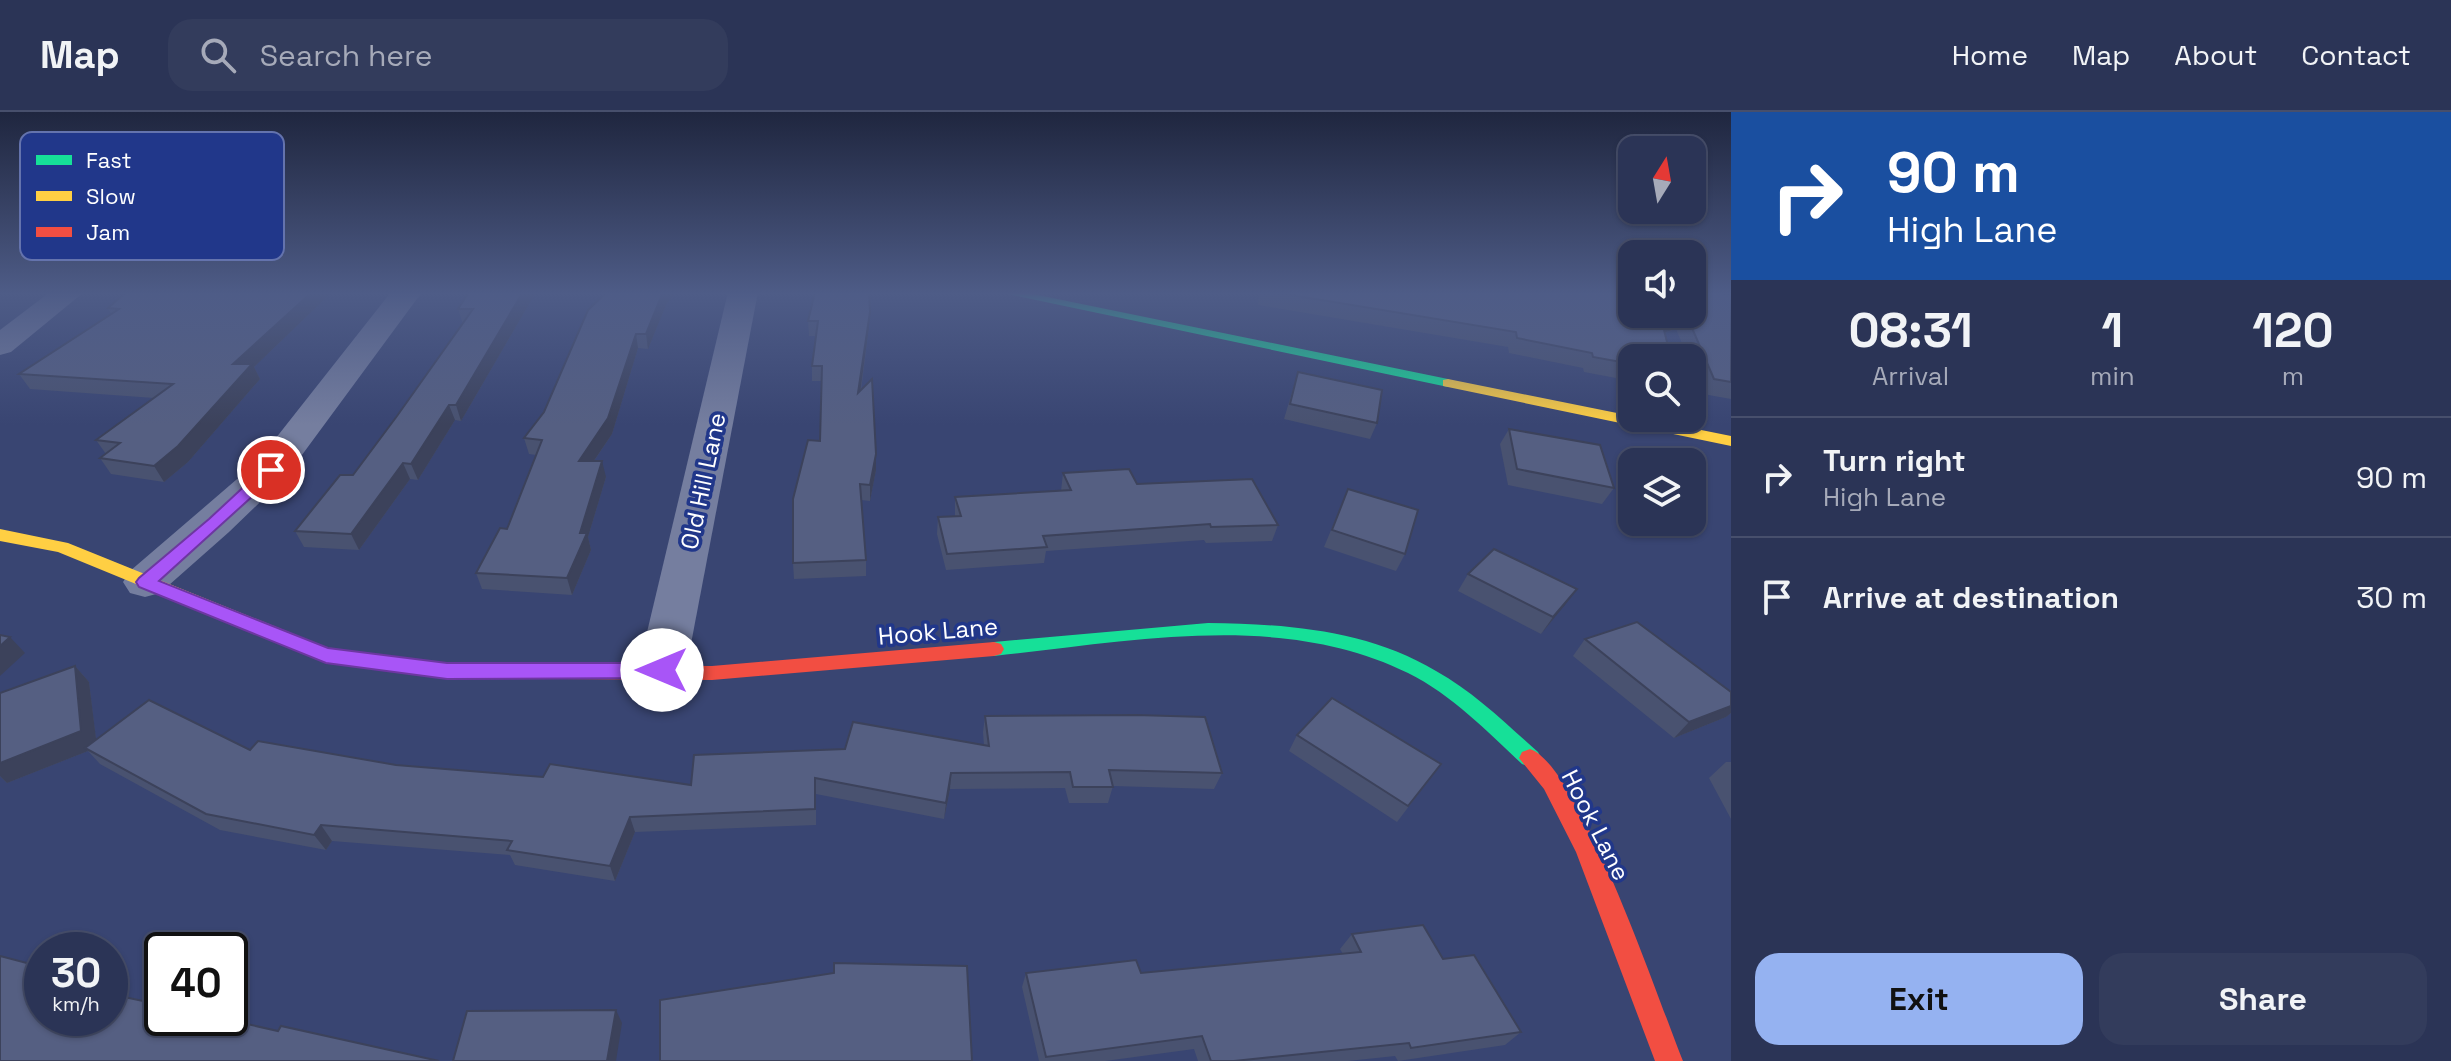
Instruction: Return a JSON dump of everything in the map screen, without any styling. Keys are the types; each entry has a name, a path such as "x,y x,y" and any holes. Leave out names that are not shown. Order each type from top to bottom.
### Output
{"street":[{"path":"145,582 215,523 271,470 373,336"},
{"name":"Old Hill Lane","path":"662,670 734,336"},
{"path":"1220,336 1731,441"},
{"name":"Hook Lane","path":"0,535 62,547 326,655 447,671 662,670 712,673 1231,628 1265,628 1329,637 1374,648 1420,669 1476,706 1550,779 1591,857 1669,1061"}],"building":[{"path":"77,336 263,336 233,364 252,364 178,446 154,466 100,458 120,443 96,440 173,384 19,374"},
{"path":"454,336 497,336 456,405 449,405 411,464 403,463 351,534 295,531 340,475 353,475"},
{"path":"577,336 635,336 608,418 579,461 602,461 580,533 587,533 567,578 476,573 500,528 507,529 542,440 524,438 544,412"},
{"path":"816,336 866,336 858,393 872,379 876,454 870,485 860,484 866,560 793,563 793,499 808,440 820,441 822,366 812,366"},
{"path":"1517,336 1666,336 1668,344 1618,344 1618,361 1593,357 1592,353"},
{"path":"1696,336 1731,336 1731,382 1714,379 1706,360 1706,344 1699,344"},
{"path":"1298,372 1382,390 1377,423 1290,404"},
{"path":"1509,429 1600,445 1614,488 1517,469"},
{"path":"1129,469 1137,484 1252,479 1278,525 1211,527 1210,524 1043,536 1047,547 947,554 938,517 961,516 955,497 1071,490 1063,473"},
{"path":"1348,489 1418,510 1405,554 1332,530"},
{"path":"1494,549 1577,589 1553,617 1468,574"},
{"path":"1637,622 1731,692 1731,706 1689,722 1585,639"},
{"path":"0,635 10,637 0,646"},
{"path":"75,666 81,731 0,763 0,693"},
{"path":"1332,698 1441,764 1408,806 1297,735"},
{"path":"149,700 250,750 258,741 396,765 543,777 550,764 691,785 694,755 845,749 853,722 989,746 985,716 1205,717 1222,773 1109,770 1113,787 1073,787 1070,772 951,773 946,803 815,778 815,809 630,817 610,866 507,850 512,841 321,825 314,835 206,814 85,748"},
{"path":"1423,925 1443,959 1474,955 1521,1032 1411,1048 1409,1043 1234,1061 1211,1061 1202,1036 1046,1057 1026,973 1136,960 1141,973 1361,952 1352,934"},
{"path":"0,956 24,962 24,1036 128,1036 128,998 144,1001 144,1036 248,1036 248,1024 278,1031 281,1026 439,1061 0,1061"},
{"path":"834,963 967,966 972,1061 660,1061 660,1000 834,973"},
{"path":"616,1010 607,1061 453,1061 467,1011"}],"traffic: fast":[{"path":"1220,336 1448,383"},
{"path":"994,649 1208,630 1262,630 1315,636 1367,648 1431,677 1476,709 1530,758"}],"traffic: slow":[{"path":"1448,383 1731,441"},
{"path":"0,535 62,547 326,655 447,671 562,672"}],"traffic: jam":[{"path":"562,672 712,673 994,649"},
{"path":"1530,758 1552,782 1587,849 1669,1061"}],"route":[{"path":"271,470 215,523 145,582 326,655 447,671 662,670"}]}
